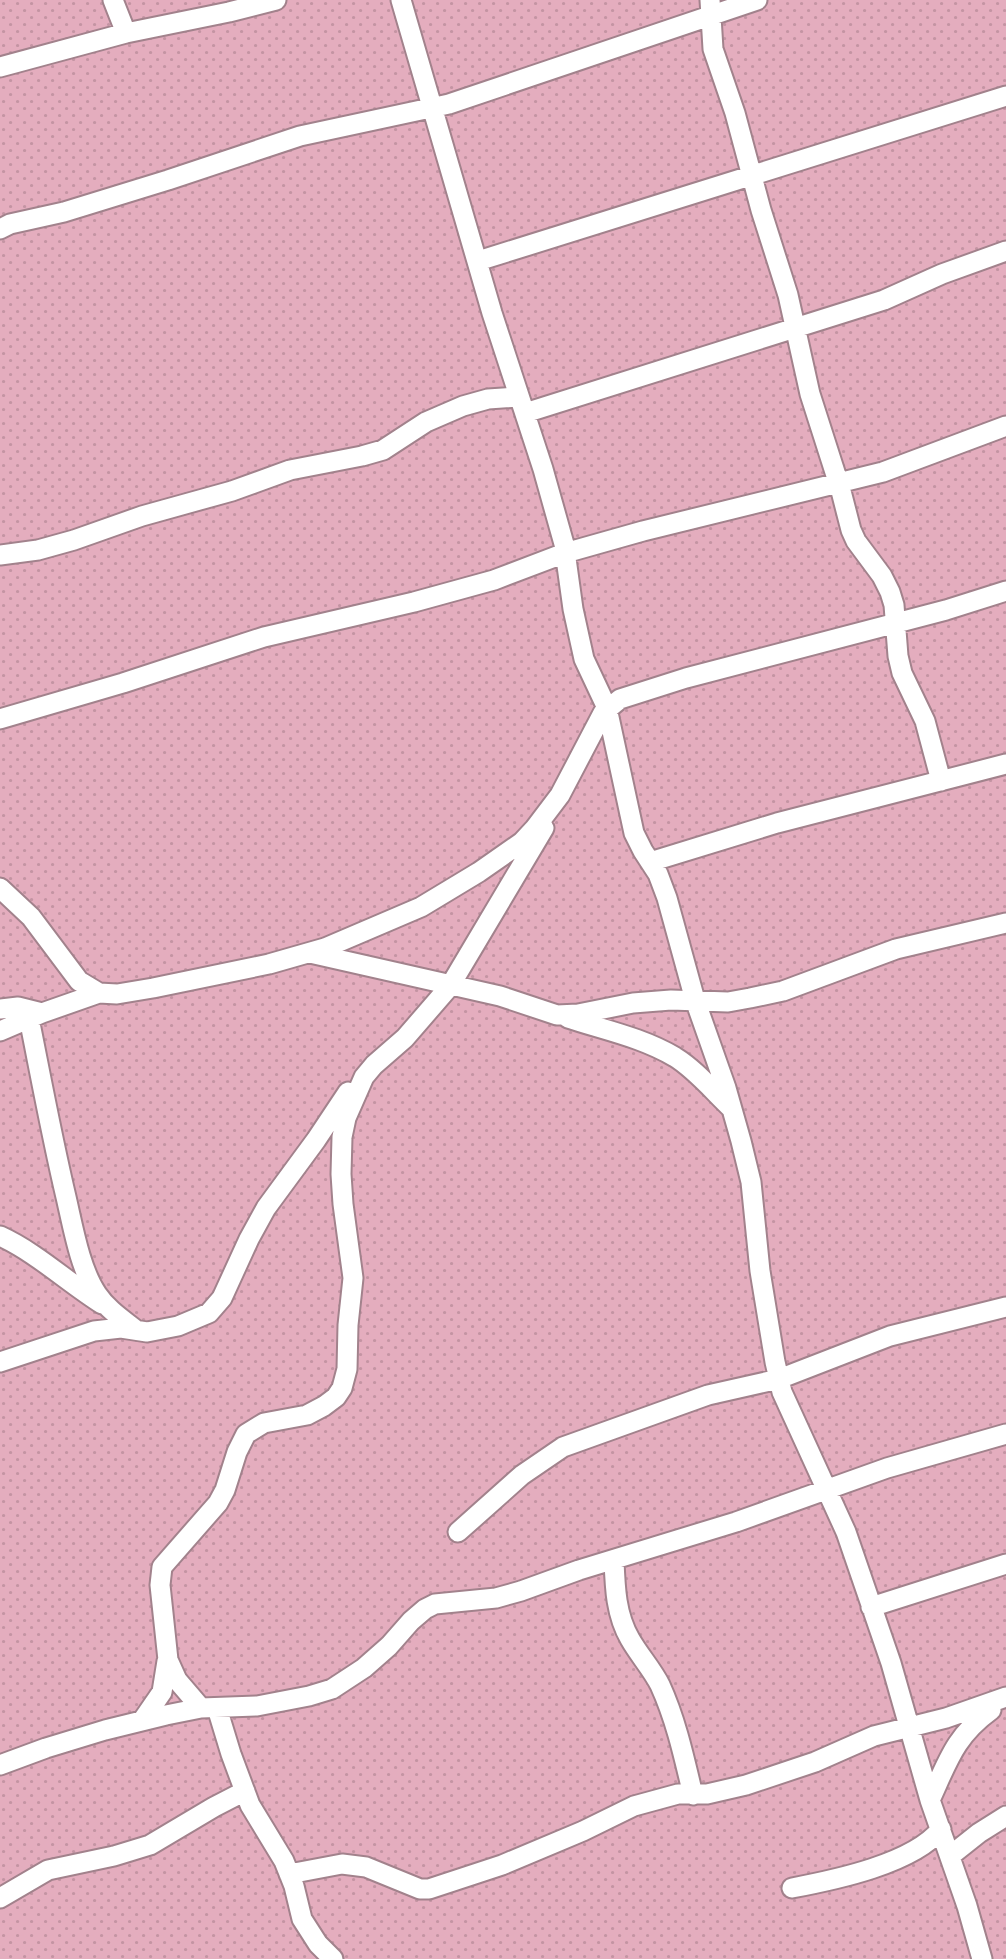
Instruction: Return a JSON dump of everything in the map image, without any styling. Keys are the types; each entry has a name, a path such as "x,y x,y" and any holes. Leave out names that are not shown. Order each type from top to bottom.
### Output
{"street":[{"path":"113,0 126,33"},
{"path":"0,67 126,33 276,0"},
{"path":"401,0 492,313 543,469 565,553 584,659 607,708 634,833 658,874 667,898 695,1000 732,1109 751,1182 760,1271 782,1392 846,1532 891,1663 930,1800 982,1959"},
{"path":"0,229 168,180 300,136 432,108 711,7 757,0"},
{"path":"711,7 713,49 735,113 795,327 810,394 856,541 876,566 890,592 902,673 925,721 942,781"},
{"path":"0,49 20,62"},
{"path":"478,261 1006,96"},
{"path":"0,555 37,550 74,540 290,470 383,450 426,422 463,406 488,399 522,405 795,327 884,300 942,274 1006,251"},
{"path":"0,719 123,683 264,637 414,602 494,580 565,553 706,514 883,472 1006,426"},
{"path":"0,1362 94,1331 121,1328 147,1332 178,1326 209,1313 218,1305 266,1208 349,1090 405,1038 450,986 535,846 607,708 624,697 676,681 946,610 1006,591"},
{"path":"650,862 777,823 1006,764"},
{"path":"0,1031 99,993 117,994 153,988 270,964 383,924 456,887 522,842 560,795"},
{"path":"1,888 31,917 79,981 99,993"},
{"path":"557,1015 590,1013 633,1003 695,1000 728,1002 783,991 896,950 1006,923"},
{"path":"307,953 500,996 630,1035 676,1058 732,1109"},
{"path":"0,1009 19,1007 35,1016"},
{"path":"35,1016 73,1228 95,1292 106,1306"},
{"path":"142,1721 162,1692 167,1660 160,1585 162,1567 218,1503 246,1434 264,1423 307,1415 324,1406 336,1396 346,1376 353,1278 343,1204 341,1155 346,1118 364,1077"},
{"path":"0,1236 22,1246 138,1332"},
{"path":"458,1532 522,1475 564,1447 695,1399 779,1379 890,1336 1006,1307"},
{"path":"3,1766 106,1730 142,1721 209,1708 257,1706 332,1689 364,1668 389,1646 411,1621 435,1604 509,1595 736,1522 827,1488 1006,1434"},
{"path":"614,1560 616,1599 620,1615 629,1638 659,1683 672,1715 694,1795"},
{"path":"872,1607 1006,1564"},
{"path":"167,1660 181,1687 209,1708 261,1826 284,1861 302,1919 318,1944 333,1959"},
{"path":"289,1874 342,1864 366,1867 419,1889 429,1889 478,1874 556,1843 634,1806 678,1794 707,1794 746,1785 815,1762 874,1736 892,1730 909,1729 1006,1698"},
{"path":"930,1800 953,1748 971,1724 1006,1698"},
{"path":"0,1898 48,1870 114,1856 150,1845 245,1791"},
{"path":"950,1856 1006,1816"},
{"path":"792,1888 836,1879 890,1862 924,1845 941,1829"}],"shaded area":[{"path":"0,0 1006,0 1006,1959 0,1959"}]}
